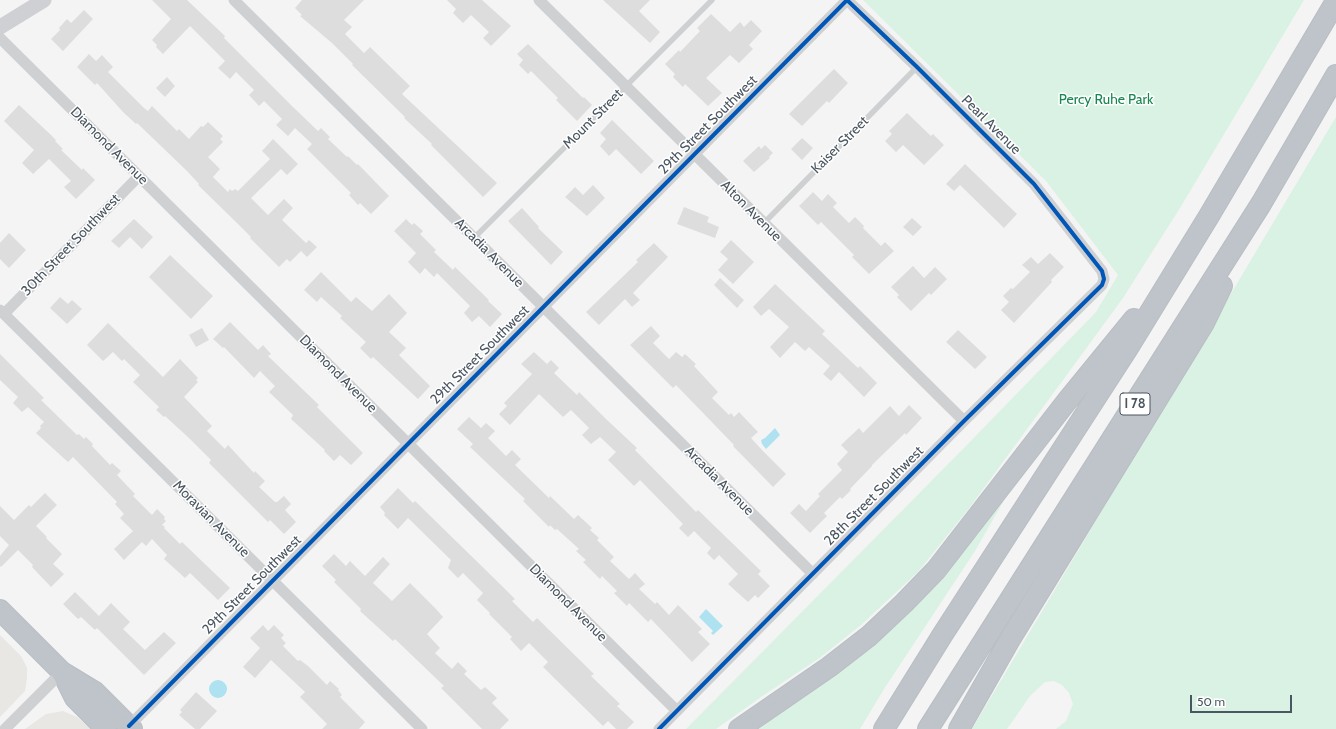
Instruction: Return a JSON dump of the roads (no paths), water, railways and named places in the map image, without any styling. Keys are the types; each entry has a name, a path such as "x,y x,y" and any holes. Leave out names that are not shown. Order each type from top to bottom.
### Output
{"highway":[{"name":"I 78","path":"884,729 947,628 1124,355 1336,1"},
{"name":"I 78","path":"928,729 1262,204 1336,75"},
{"path":"959,729 1009,641 1204,323 1262,204"},
{"path":"739,729 829,667 869,636 936,570 1067,401 1185,255"},
{"path":"0,610 62,672 95,692 130,727"},
{"path":"62,672 75,698 106,729"},
{"path":"931,729 954,687"}],"main road":[{"path":"0,27 44,0"}],"street":[{"name":"Arcadia Avenue","path":"234,0 813,574"},
{"name":"Alton Avenue","path":"539,0 964,422"},
{"name":"Pearl Avenue","path":"847,0 917,67 1040,191 1102,271 1104,279"},
{"name":"29th Street Southwest","path":"130,727 273,580 847,0"},
{"name":"Diamond Avenue","path":"0,38 677,711"},
{"name":"30th Street Southwest","path":"2,312 139,176"},
{"name":"28th Street Southwest","path":"659,729 1102,285 1104,279"},
{"name":"Moravian Avenue","path":"2,312 422,729"},
{"path":"5,729 62,672"}],"lane":[{"name":"Mount Street","path":"474,238 626,86 708,1"},
{"name":"Kaiser Street","path":"764,223 917,67"}],"water":[{"path":"775,428 780,435 766,449 761,440"},
{"path":"706,609 723,626 713,635 711,633 713,631 699,617"},
{"path":"218,680 224,683 227,689 224,695 218,698 212,695 209,689 212,683"}],"park label":[{"name":"Percy Ruhe Park","path":"1106,100"}]}
